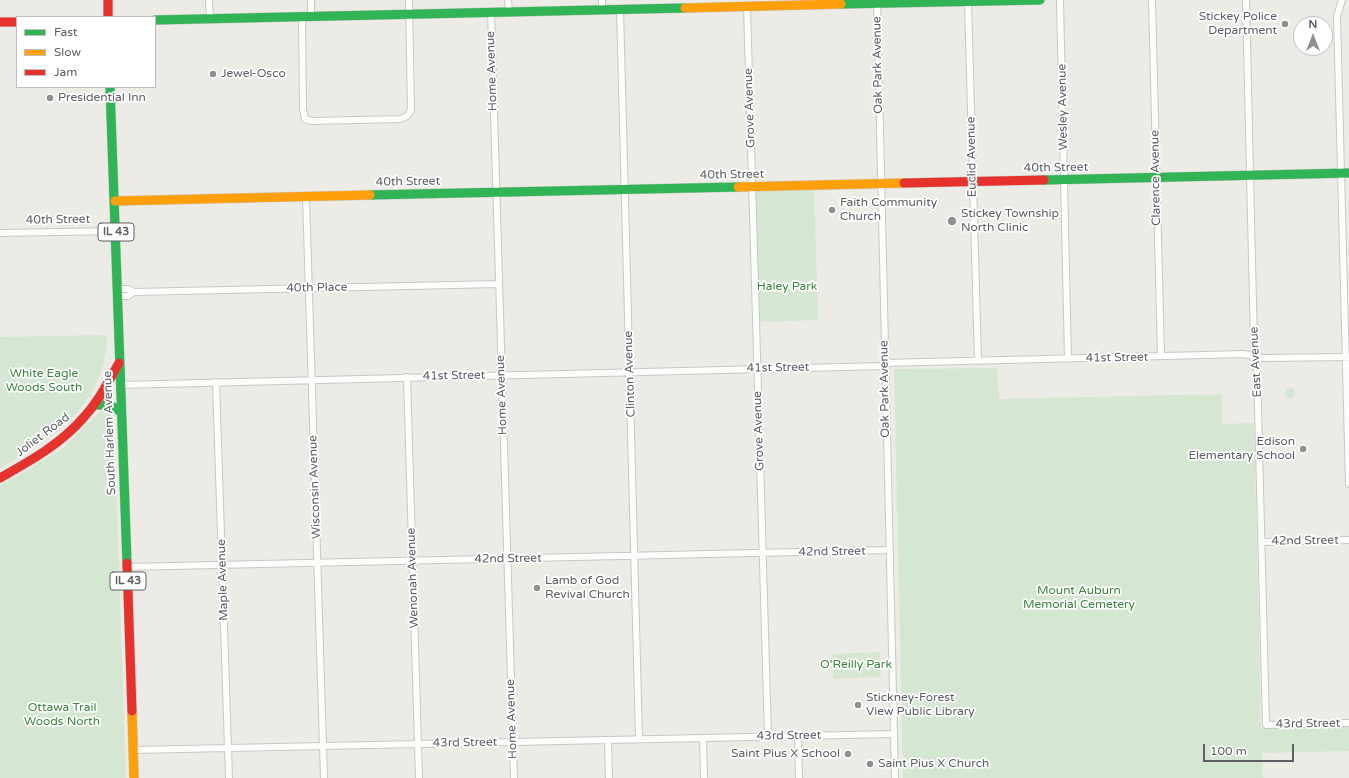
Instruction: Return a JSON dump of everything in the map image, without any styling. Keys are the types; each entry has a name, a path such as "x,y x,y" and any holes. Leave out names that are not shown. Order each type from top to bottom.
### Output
{"main road":[{"path":"108,0 108,16"},
{"path":"156,20 620,10 696,4 747,6 787,3 1040,0"},
{"path":"0,22 16,22"},
{"name":"South Harlem Avenue","path":"110,88 134,778"},
{"name":"40th Street","path":"115,201 1345,174"},
{"name":"Joliet Road","path":"0,478 26,464 75,428 94,405 119,363"},
{"path":"94,405 110,405 121,412"}],"street":[{"path":"209,0 210,19"},
{"path":"311,0 312,16"},
{"path":"302,17 303,109 305,119 312,121 401,119 407,116 411,110 409,0"},
{"path":"508,0 509,12"},
{"path":"602,0 602,10"},
{"name":"Wesley Avenue","path":"1060,0 1068,359"},
{"name":"Clarence Avenue","path":"1152,0 1161,356"},
{"name":"East Avenue","path":"1246,0 1266,725"},
{"path":"1342,0 1337,16 1345,174 1349,484"},
{"name":"Euclid Avenue","path":"970,1 972,182 978,361"},
{"name":"Oak Park Avenue","path":"877,2 894,778"},
{"name":"Grove Avenue","path":"747,6 768,736"},
{"name":"Clinton Avenue","path":"620,10 639,739"},
{"name":"Home Avenue","path":"491,12 514,778"},
{"name":"Wisconsin Avenue","path":"306,197 324,778"},
{"name":"40th Street","path":"0,233 116,231"},
{"name":"40th Place","path":"118,293 128,296 134,292 499,284"},
{"name":"41st Street","path":"120,385 757,369 978,361 1246,354 1262,358 1347,357"},
{"name":"Wenonah Avenue","path":"407,378 419,778"},
{"name":"Maple Avenue","path":"216,382 229,778"},
{"name":"42nd Street","path":"1261,542 1349,540"},
{"name":"42nd Street","path":"127,567 889,550"},
{"name":"43rd Street","path":"1266,725 1349,723"},
{"name":"43rd Street","path":"134,750 893,734"},
{"path":"798,736 800,778"},
{"path":"703,738 704,778"},
{"path":"608,740 609,778"}],"green space":[{"name":"Haley Park","path":"814,187 818,320 757,322 754,189"},
{"name":"White Eagle Woods South","path":"107,335 104,359 98,381 74,416 58,431 40,444 0,468 0,337"},
{"name":"Mount Auburn Memorial Cemetery","path":"997,368 999,399 1222,394 1223,424 1254,423 1261,728 1349,726 1349,751 1262,753 1263,778 903,778 894,369"},
{"path":"1290,388 1295,393 1290,398 1285,393"},
{"name":"Ottawa Trail Woods North","path":"104,408 108,408 114,416 126,778 0,778 0,486 61,450"},
{"name":"O'Reilly Park","path":"880,652 881,677 833,679 832,654"}],"traffic: fast":[{"path":"841,4 1040,0"},
{"path":"156,20 685,8"},
{"path":"110,88 127,563"},
{"path":"1044,180 1349,173"},
{"path":"370,195 738,187"},
{"path":"94,405 110,405 121,412"}],"traffic: slow":[{"path":"685,8 841,4"},
{"path":"738,187 904,183"},
{"path":"115,201 370,195"},
{"path":"132,711 134,778"}],"traffic: jam":[{"path":"108,0 108,16"},
{"path":"0,22 16,22"},
{"path":"904,183 1044,180"},
{"path":"0,478 45,451 75,427 89,411 103,391 119,363"},
{"path":"127,563 132,711"}],"place":[{"name":"Stickey Police Department","path":"1285,24"},
{"name":"Jewel-Osco","path":"213,74"},
{"name":"Presidential Inn","path":"50,98"},
{"name":"Faith Community Church","path":"832,210"},
{"name":"Stickey Township North Clinic","path":"952,221"},
{"name":"Edison Elementary School","path":"1303,449"},
{"name":"Lamb of God Revival Church","path":"537,588"},
{"name":"Stickney-Forest View Public Library","path":"858,705"},
{"name":"Saint Pius X School","path":"848,754"},
{"name":"Saint Pius X Church","path":"870,764"}]}
